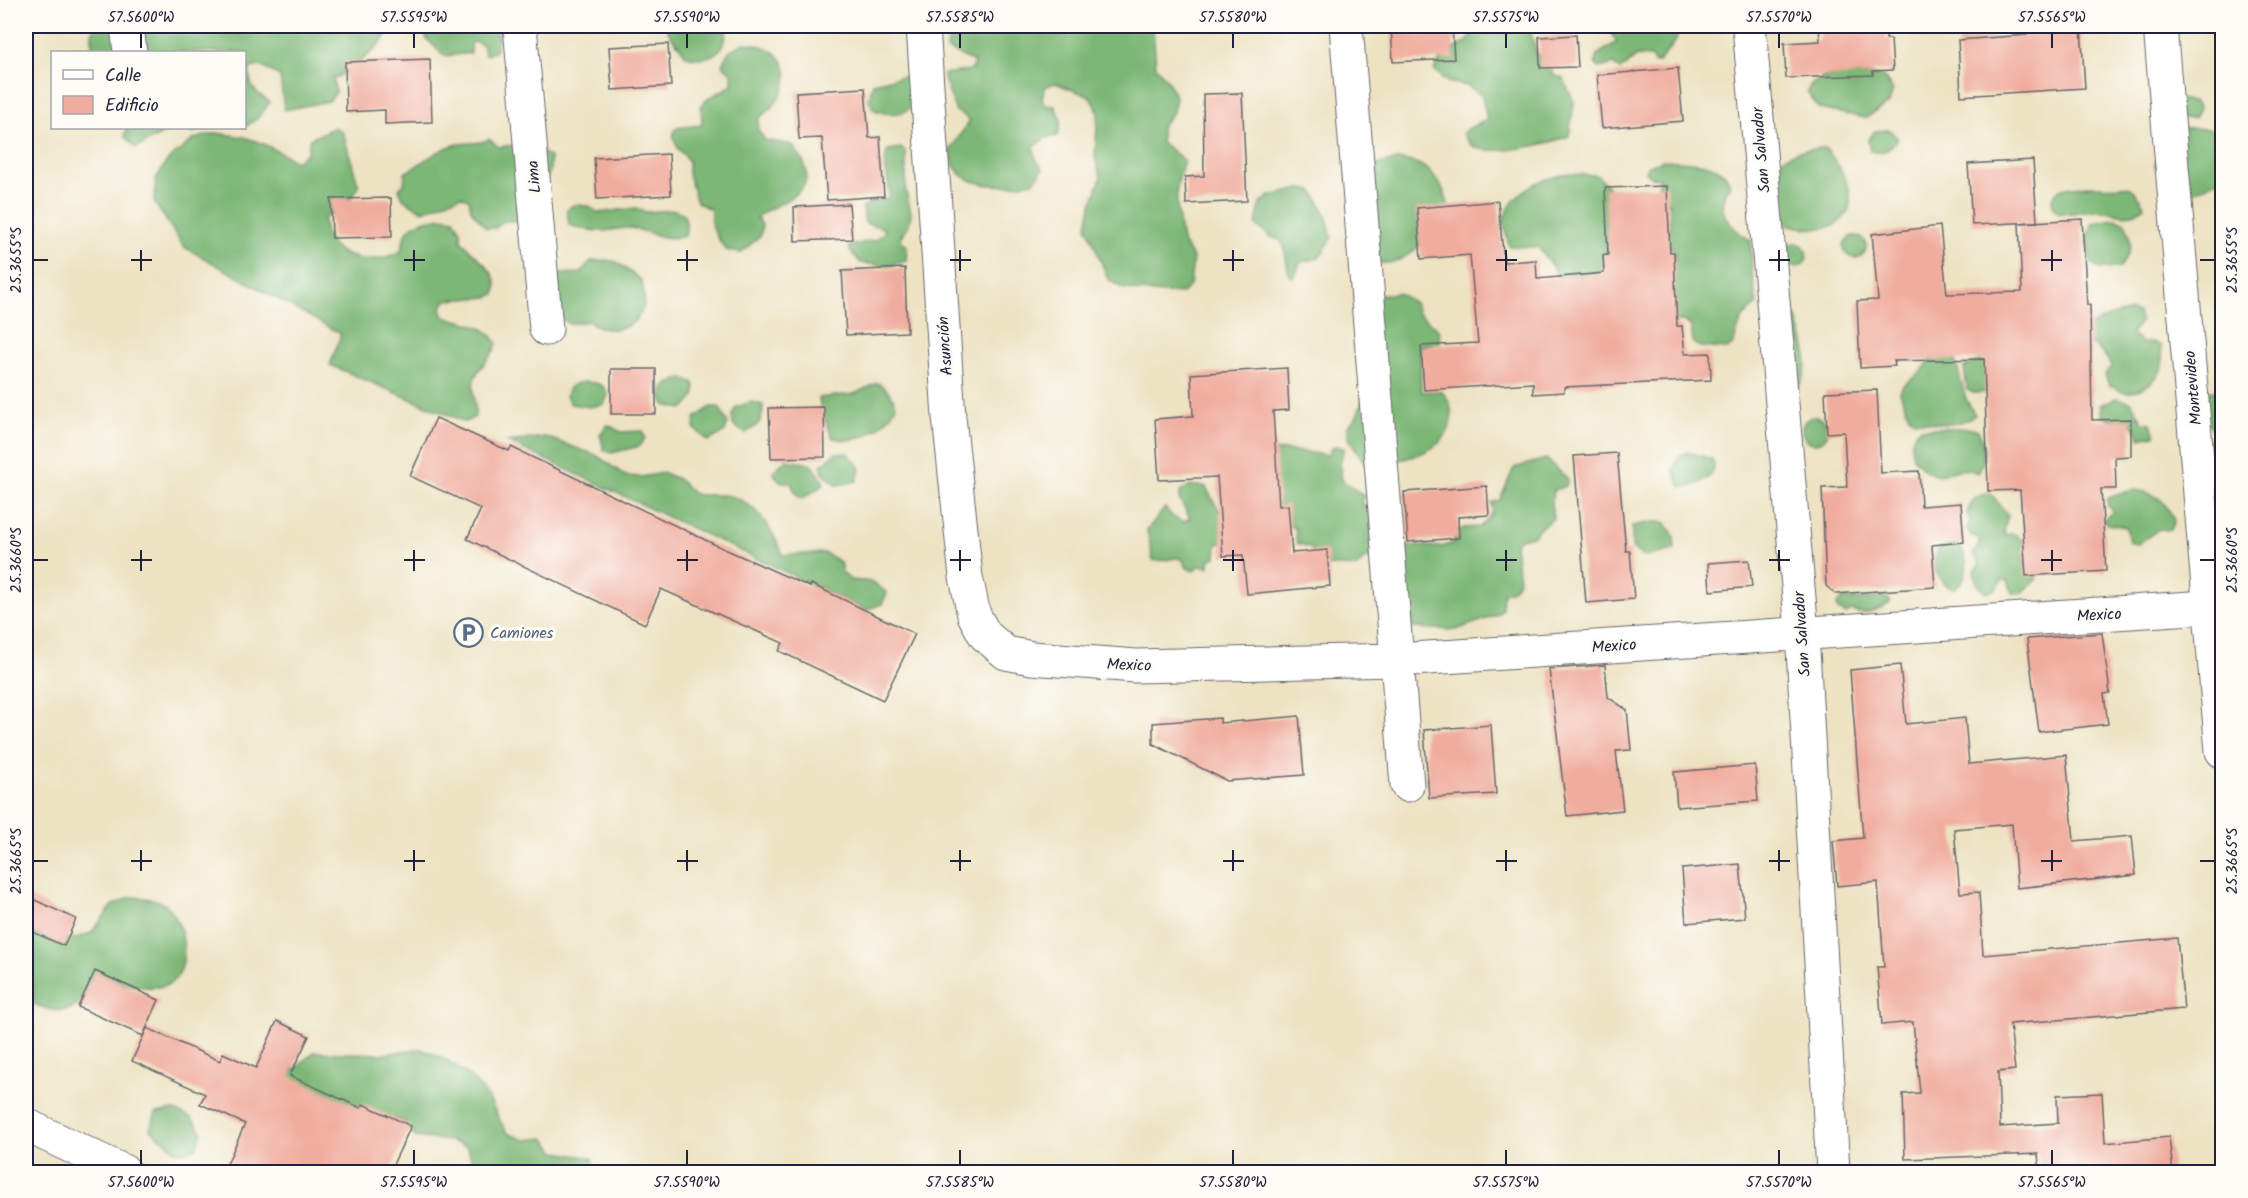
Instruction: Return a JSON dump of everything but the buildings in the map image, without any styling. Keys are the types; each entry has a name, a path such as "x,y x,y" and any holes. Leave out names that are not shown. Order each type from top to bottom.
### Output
{"street":[{"path":"127,26 130,51"},
{"name":"Lima","path":"520,26 546,329"},
{"name":"Asunción","path":"922,26 949,417 966,577 974,615 985,635 1006,653"},
{"path":"1346,26 1407,784"},
{"name":"San Salvador","path":"1749,26 1802,632 1833,1173"},
{"name":"Montevideo","path":"2160,26 2217,607 2223,751"},
{"name":"Mexico","path":"1006,653 1032,658 1136,666 1397,660 1802,632 2217,607"},
{"path":"26,1125 68,1160 125,1173"}],"green space":[{"path":"95,26 388,26 382,42 375,49 333,80 336,92 329,101 284,110 280,76 260,66 250,68 251,85 260,96 270,102 258,118 246,126 246,51 92,51 92,32"},
{"path":"428,26 494,26 498,39 495,52 485,55 483,45 474,41 471,44 471,53 444,56 426,38"},
{"path":"666,26 726,26 726,35 721,48 716,53 694,58 686,56"},
{"path":"959,26 1153,26 1156,67 1168,81 1176,98 1173,112 1161,127 1161,142 1184,160 1177,186 1177,207 1182,241 1193,258 1190,286 1181,294 1122,288 1108,279 1087,227 1101,177 1095,158 1098,111 1089,96 1055,83 1045,87 1042,98 1045,105 1055,106 1061,121 1058,136 1046,138 1033,147 1037,161 1043,169 1034,182 1015,185 983,184 973,181 957,170 949,152 970,120 955,110 944,74 972,70 974,62 947,49 949,32"},
{"path":"1475,26 1528,26 1536,52 1549,66 1553,75 1563,78 1574,102 1569,136 1548,143 1504,150 1479,149 1468,142 1463,133 1487,119 1482,96 1468,86 1447,82 1434,70 1443,55 1468,41"},
{"path":"1610,26 1676,26 1677,37 1659,62 1654,63 1651,57 1637,56 1620,70 1613,64 1599,68 1595,63 1597,55 1617,42 1610,32"},
{"path":"744,43 761,46 774,52 782,61 786,72 781,96 759,118 758,130 765,140 792,145 803,160 806,173 805,183 799,191 756,217 762,225 761,235 741,253 726,250 712,226 711,210 697,202 688,174 688,160 678,149 673,136 676,128 702,125 701,107 707,99 732,85 732,74 722,64 729,51"},
{"path":"1873,75 1884,78 1893,90 1889,103 1866,118 1819,109 1807,92 1818,80 1827,77"},
{"path":"904,76 911,79 915,105 905,111 895,113 884,113 873,109 869,99 873,83"},
{"path":"2177,98 2195,103 2199,109 2194,118 2179,119"},
{"path":"335,127 343,133 359,187 341,210 324,217 331,243 339,251 362,259 388,257 400,252 407,232 418,223 441,218 454,219 461,231 461,240 485,265 494,279 495,294 489,297 446,300 441,309 444,317 487,331 497,343 493,353 476,375 473,385 475,417 465,422 330,365 341,334 184,247 154,202 156,179 167,161 194,139 217,133 244,137 264,144 296,161 307,153 310,139"},
{"path":"2173,127 2210,129 2221,141 2222,176 2220,179 2189,194 2166,186 2155,166 2162,134"},
{"path":"126,129 171,129 136,148 125,137"},
{"path":"171,129 206,129 193,132"},
{"path":"1890,130 1898,139 1892,146 1879,152 1870,151 1868,140 1875,131"},
{"path":"489,139 499,147 526,146 550,157 550,172 523,221 503,221 496,228 486,228 471,210 469,199 461,196 423,211 404,200 399,189 404,184 405,173 451,146"},
{"path":"901,148 906,152 906,192 911,213 909,225 901,236 902,243 907,246 906,261 890,266 861,263 850,251 849,246 875,240 884,233 884,228 865,223 863,207 872,201 888,199 886,156 888,150"},
{"path":"1825,148 1841,169 1849,188 1850,204 1845,217 1834,225 1818,229 1797,227 1772,219 1772,168 1790,154"},
{"path":"1398,160 1417,164 1432,174 1443,189 1449,208 1429,235 1411,253 1391,263 1381,263 1363,256 1364,170"},
{"path":"1663,160 1703,164 1721,171 1727,177 1730,186 1722,202 1726,217 1751,241 1752,274 1757,304 1742,318 1733,344 1727,349 1700,347 1693,343 1691,326 1683,321 1676,321 1669,265 1675,259 1675,251 1667,244 1663,232 1670,230 1670,205 1658,189 1660,178 1651,177 1646,171 1649,165"},
{"path":"1566,174 1597,175 1610,189 1621,260 1600,270 1596,277 1560,283 1557,273 1538,247 1509,246 1503,220 1514,201 1528,188 1536,183"},
{"path":"2083,186 2131,188 2140,197 2144,206 2140,211 2118,214 2096,210 2064,214 2058,213 2053,204 2053,197 2064,189"},
{"path":"1301,189 1312,190 1316,195 1325,213 1332,238 1319,258 1300,262 1295,277 1289,276 1284,246 1280,240 1271,237 1256,225 1260,204 1270,196"},
{"path":"573,205 589,206 598,213 636,208 645,212 674,210 683,213 686,224 685,236 670,238 630,228 598,231 569,225 567,210"},
{"path":"2114,219 2125,222 2130,241 2129,251 2119,268 2099,269 2090,262 2088,236 2093,223"},
{"path":"1855,236 1865,243 1866,247 1859,257 1855,258 1845,251 1844,247 1851,237"},
{"path":"1795,243 1800,244 1806,250 1806,260 1800,266 1795,267 1790,266 1784,260 1783,255 1784,250 1790,244"},
{"path":"591,261 617,262 641,280 644,303 641,312 636,320 622,328 605,328 589,321 569,324 560,317 556,274 581,273"},
{"path":"1398,293 1415,303 1418,313 1439,330 1440,342 1420,346 1421,386 1422,392 1441,391 1447,398 1451,422 1444,437 1430,449 1407,458 1367,467 1348,437 1348,426 1357,416 1361,405 1379,295"},
{"path":"2130,311 2138,313 2141,321 2131,333 2142,343 2152,342 2161,346 2162,364 2159,374 2151,382 2136,391 2126,392 2109,385 2105,375 2111,368 2110,363 2103,353 2089,342 2089,327 2108,317"},
{"path":"1796,315 1805,344 1806,363 1802,381 1796,390 1791,320"},
{"path":"1935,356 1954,357 1966,399 1975,415 1960,422 1945,424 1914,420 1908,414 1900,392 1903,385 1917,376"},
{"path":"1979,361 1989,362 1994,392 1974,393 1967,390 1964,367"},
{"path":"683,378 694,383 695,391 689,404 682,409 665,405 662,397 664,386"},
{"path":"596,383 604,387 608,395 604,404 590,407 571,404 566,396 568,389 574,384"},
{"path":"877,383 887,390 896,406 885,422 861,437 842,440 833,438 819,398 854,394"},
{"path":"2222,390 2222,454 2212,453 2208,440 2215,437 2217,430 2210,426 2198,393"},
{"path":"2116,398 2131,402 2143,422 2151,423 2155,435 2140,438 2132,423 2115,421 2102,415 2100,405"},
{"path":"751,402 763,405 762,415 757,425 745,433 733,425 732,415 736,407"},
{"path":"711,407 719,407 728,423 725,432 708,441 694,428 695,418"},
{"path":"1815,417 1824,421 1828,430 1824,439 1815,443 1806,439 1802,430 1806,421"},
{"path":"608,425 621,432 643,431 645,438 640,446 612,453 604,450 600,434"},
{"path":"1920,428 1978,430 1984,452 1978,473 1960,470 1934,475 1927,471 1915,460 1912,453 1912,439"},
{"path":"545,437 596,455 626,476 641,477 664,473 678,479 694,494 734,497 753,508 760,516 774,535 783,555 825,553 840,562 842,572 850,580 873,582 887,593 882,604 866,610 508,442"},
{"path":"1336,446 1344,448 1340,464 1342,480 1365,497 1361,500 1362,504 1372,509 1375,556 1363,560 1357,567 1322,565 1311,548 1297,543 1295,528 1284,523 1265,478 1273,452 1285,450 1328,455 1331,448"},
{"path":"1687,452 1712,459 1713,471 1710,476 1699,483 1681,487 1673,470 1679,457"},
{"path":"836,453 847,453 860,467 857,481 837,485 823,472 821,465"},
{"path":"1546,459 1568,479 1566,486 1554,490 1551,504 1553,519 1538,529 1535,535 1520,539 1515,544 1519,581 1512,590 1503,593 1502,610 1494,616 1456,630 1414,628 1403,624 1401,545 1441,547 1454,543 1454,533 1464,528 1480,527 1493,512 1491,503 1500,500 1514,468"},
{"path":"786,460 811,464 823,480 823,485 802,499 796,494 791,483 780,481 772,472"},
{"path":"1192,486 1205,486 1223,517 1226,542 1217,544 1216,557 1209,560 1209,567 1199,566 1194,571 1187,568 1182,559 1153,560 1147,530 1165,508 1173,517 1183,522 1190,518 1179,499 1181,490"},
{"path":"2133,490 2153,495 2163,502 2174,520 2170,530 2159,529 2138,544 2129,542 2126,527 2107,524 2105,518 2113,512 2108,507 2107,498"},
{"path":"1990,493 2008,515 2004,531 2006,535 2012,533 2018,536 2028,551 2023,557 2023,562 2036,571 2036,580 2021,594 2012,593 2008,580 2003,579 1996,589 1989,592 1980,587 1975,578 1974,571 1979,566 1979,561 1973,554 1979,545 1979,537 1970,535 1967,528 1970,522 1967,514 1975,499"},
{"path":"1665,522 1674,536 1675,550 1644,557 1632,548 1632,526"},
{"path":"1959,545 1966,562 1963,579 1954,589 1943,583 1935,566 1939,548"},
{"path":"1882,596 1890,600 1890,603 1871,612 1851,611 1846,614 1837,609 1837,604 1842,599 1871,599"},
{"path":"131,897 159,901 174,914 179,925 184,950 183,962 173,981 163,986 150,987 112,981 84,1002 67,1010 47,1009 34,1004 33,986 26,985 26,932 54,939 74,939 91,933 113,905"},
{"path":"420,1049 449,1062 476,1082 489,1099 507,1133 525,1140 544,1138 556,1152 592,1158 594,1172 476,1172 467,1147 451,1141 415,1137 406,1122 387,1116 264,1106 285,1077 314,1052 384,1054"},
{"path":"174,1110 192,1118 202,1132 196,1149 178,1152 150,1129 156,1113"}],"place":[{"name":"Camiones","path":"469,632"}]}
